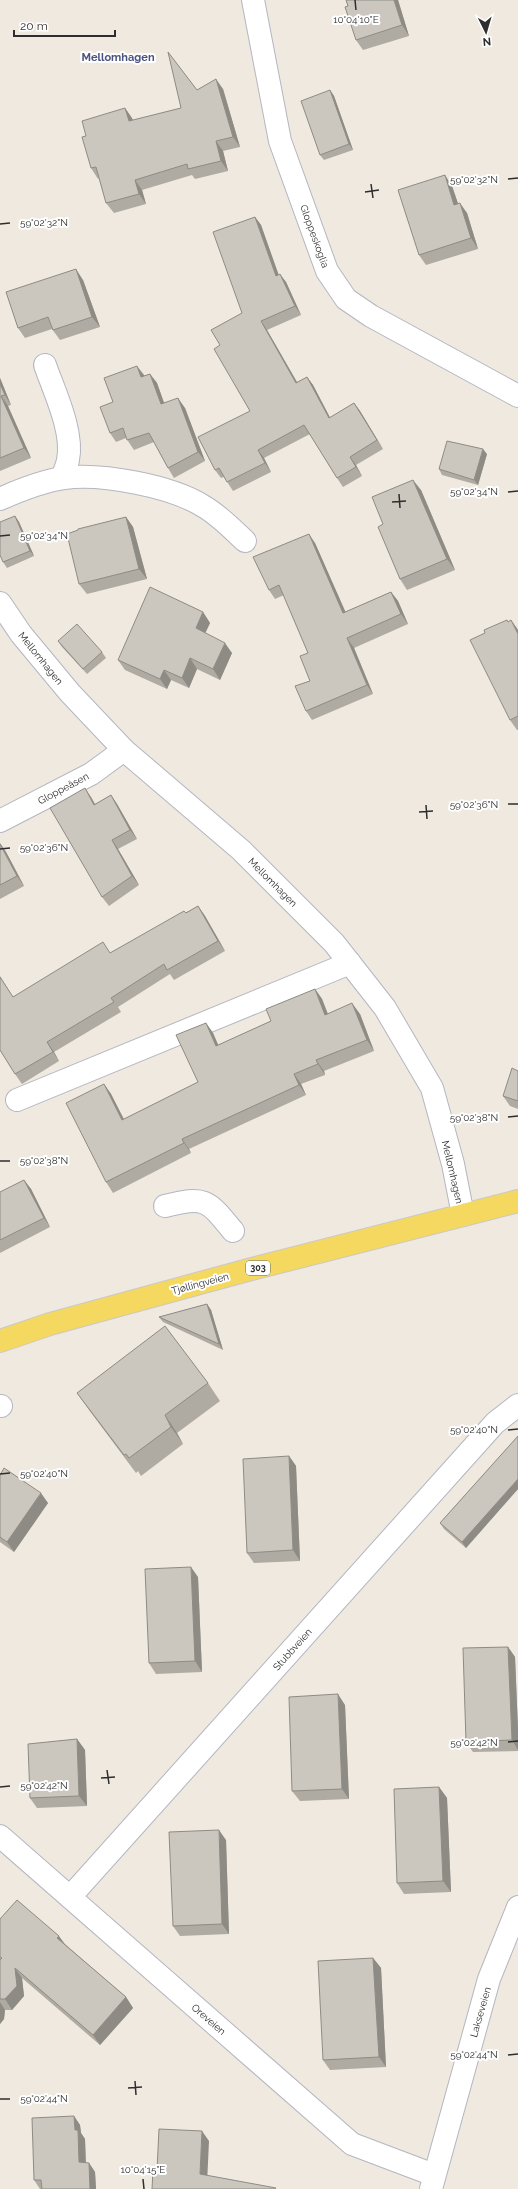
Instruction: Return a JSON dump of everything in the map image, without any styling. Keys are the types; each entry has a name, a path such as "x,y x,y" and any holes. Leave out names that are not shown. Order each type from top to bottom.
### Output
{"main road":[{"name":"Tjøllingveien","path":"0,1341 73,1318 518,1201"}],"street":[{"name":"Gloppeskoglia","path":"253,0 280,142 325,264 346,299 371,316 518,396"},
{"path":"45,365 63,416 69,444 68,459 62,478"},
{"path":"0,498 62,478 98,477 133,482 173,492 203,505 245,541"},
{"name":"Mellomhagen","path":"0,603 21,634 70,693 124,750 241,850 334,943 385,1008 432,1088 453,1164 463,1215"},
{"name":"Gloppeåsen","path":"0,821 91,774 124,750"},
{"path":"17,1100 350,963"},
{"path":"165,1206 190,1200 202,1201 215,1209 233,1231"},
{"name":"Stubbveien","path":"70,1897 495,1423 518,1405"},
{"name":"Oreveien","path":"0,1836 352,2144 433,2182"},
{"name":"Lakseveien","path":"433,2182 489,1979 518,1907"}],"building":[{"path":"346,0 394,0 402,25 356,40 345,7 348,6"},
{"path":"168,52 197,90 216,79 233,137 216,141 221,161 188,169 187,164 135,180 139,194 106,203 96,167 91,168 82,137 86,136 82,121 125,108 129,121 181,108"},
{"path":"330,90 349,144 320,155 301,101"},
{"path":"445,175 454,205 460,203 471,238 419,255 398,190"},
{"path":"255,217 276,276 280,274 295,306 261,321 296,383 307,377 329,418 354,403 377,440 350,457 356,467 337,478 304,425 258,450 265,463 227,482 219,468 215,470 198,437 250,411 214,349 220,345 211,330 242,313 213,232"},
{"path":"76,269 92,317 53,330 48,317 18,328 6,292"},
{"path":"137,366 141,377 150,374 161,404 178,398 198,452 168,468 149,433 127,440 123,428 110,433 100,407 113,402 104,378"},
{"path":"0,384 5,395 1,396 24,448 0,458"},
{"path":"447,441 483,449 474,480 439,469"},
{"path":"413,480 447,559 400,579 378,527 383,524 372,497"},
{"path":"15,516 30,551 3,562 0,555 0,522"},
{"path":"126,517 139,569 79,584 67,534 78,529"},
{"path":"309,534 343,613 391,592 401,614 347,638 367,685 306,711 295,686 310,681 300,656 308,653 279,585 269,590 253,557"},
{"path":"150,587 203,612 196,628 225,643 213,669 190,658 182,678 164,670 160,679 118,660"},
{"path":"507,620 508,622 511,620 518,634 518,716 510,720 470,640 485,633 484,630"},
{"path":"77,624 102,652 83,669 58,641"},
{"path":"85,788 94,805 111,795 130,830 112,840 132,876 102,897 50,808"},
{"path":"0,844 17,876 0,885"},
{"path":"198,906 218,941 167,970 164,964 111,998 114,1002 47,1042 53,1052 15,1074 0,1050 0,977 13,997 103,942 110,953 184,911 186,913"},
{"path":"315,989 325,1015 352,1003 367,1040 316,1060 318,1064 294,1074 299,1085 182,1139 184,1143 106,1182 66,1103 104,1084 122,1120 198,1082 176,1035 206,1023 216,1046 271,1021 266,1009"},
{"path":"512,1068 518,1071 518,1101 503,1096"},
{"path":"24,1180 44,1218 0,1240 0,1192"},
{"path":"207,1304 219,1344 159,1317"},
{"path":"165,1326 208,1383 165,1415 171,1427 129,1458 126,1454 124,1455 77,1393"},
{"path":"518,1436 518,1479 462,1542 440,1523"},
{"path":"289,1456 293,1550 247,1553 243,1459"},
{"path":"4,1468 41,1493 7,1542 0,1537 0,1475"},
{"path":"191,1567 195,1661 149,1663 145,1569"},
{"path":"508,1647 512,1740 466,1742 463,1648"},
{"path":"338,1694 342,1789 292,1791 289,1697"},
{"path":"77,1739 79,1796 30,1798 28,1744"},
{"path":"439,1787 443,1881 397,1883 394,1789"},
{"path":"219,1830 222,1924 173,1926 169,1832"},
{"path":"17,1900 59,1936 57,1938 126,1997 93,2035 15,1968 17,1986 5,1999 0,1999 0,1960 2,1958 0,1957 0,1919"},
{"path":"373,1958 379,2057 323,2060 318,1961"},
{"path":"74,2116 75,2130 78,2130 79,2162 89,2163 90,2189 42,2189 41,2180 34,2180 32,2118"},
{"path":"159,2129 202,2131 200,2174 276,2188 152,2189 153,2170 157,2170"}],"district":[{"name":"Mellomhagen","path":"118,57"}]}
